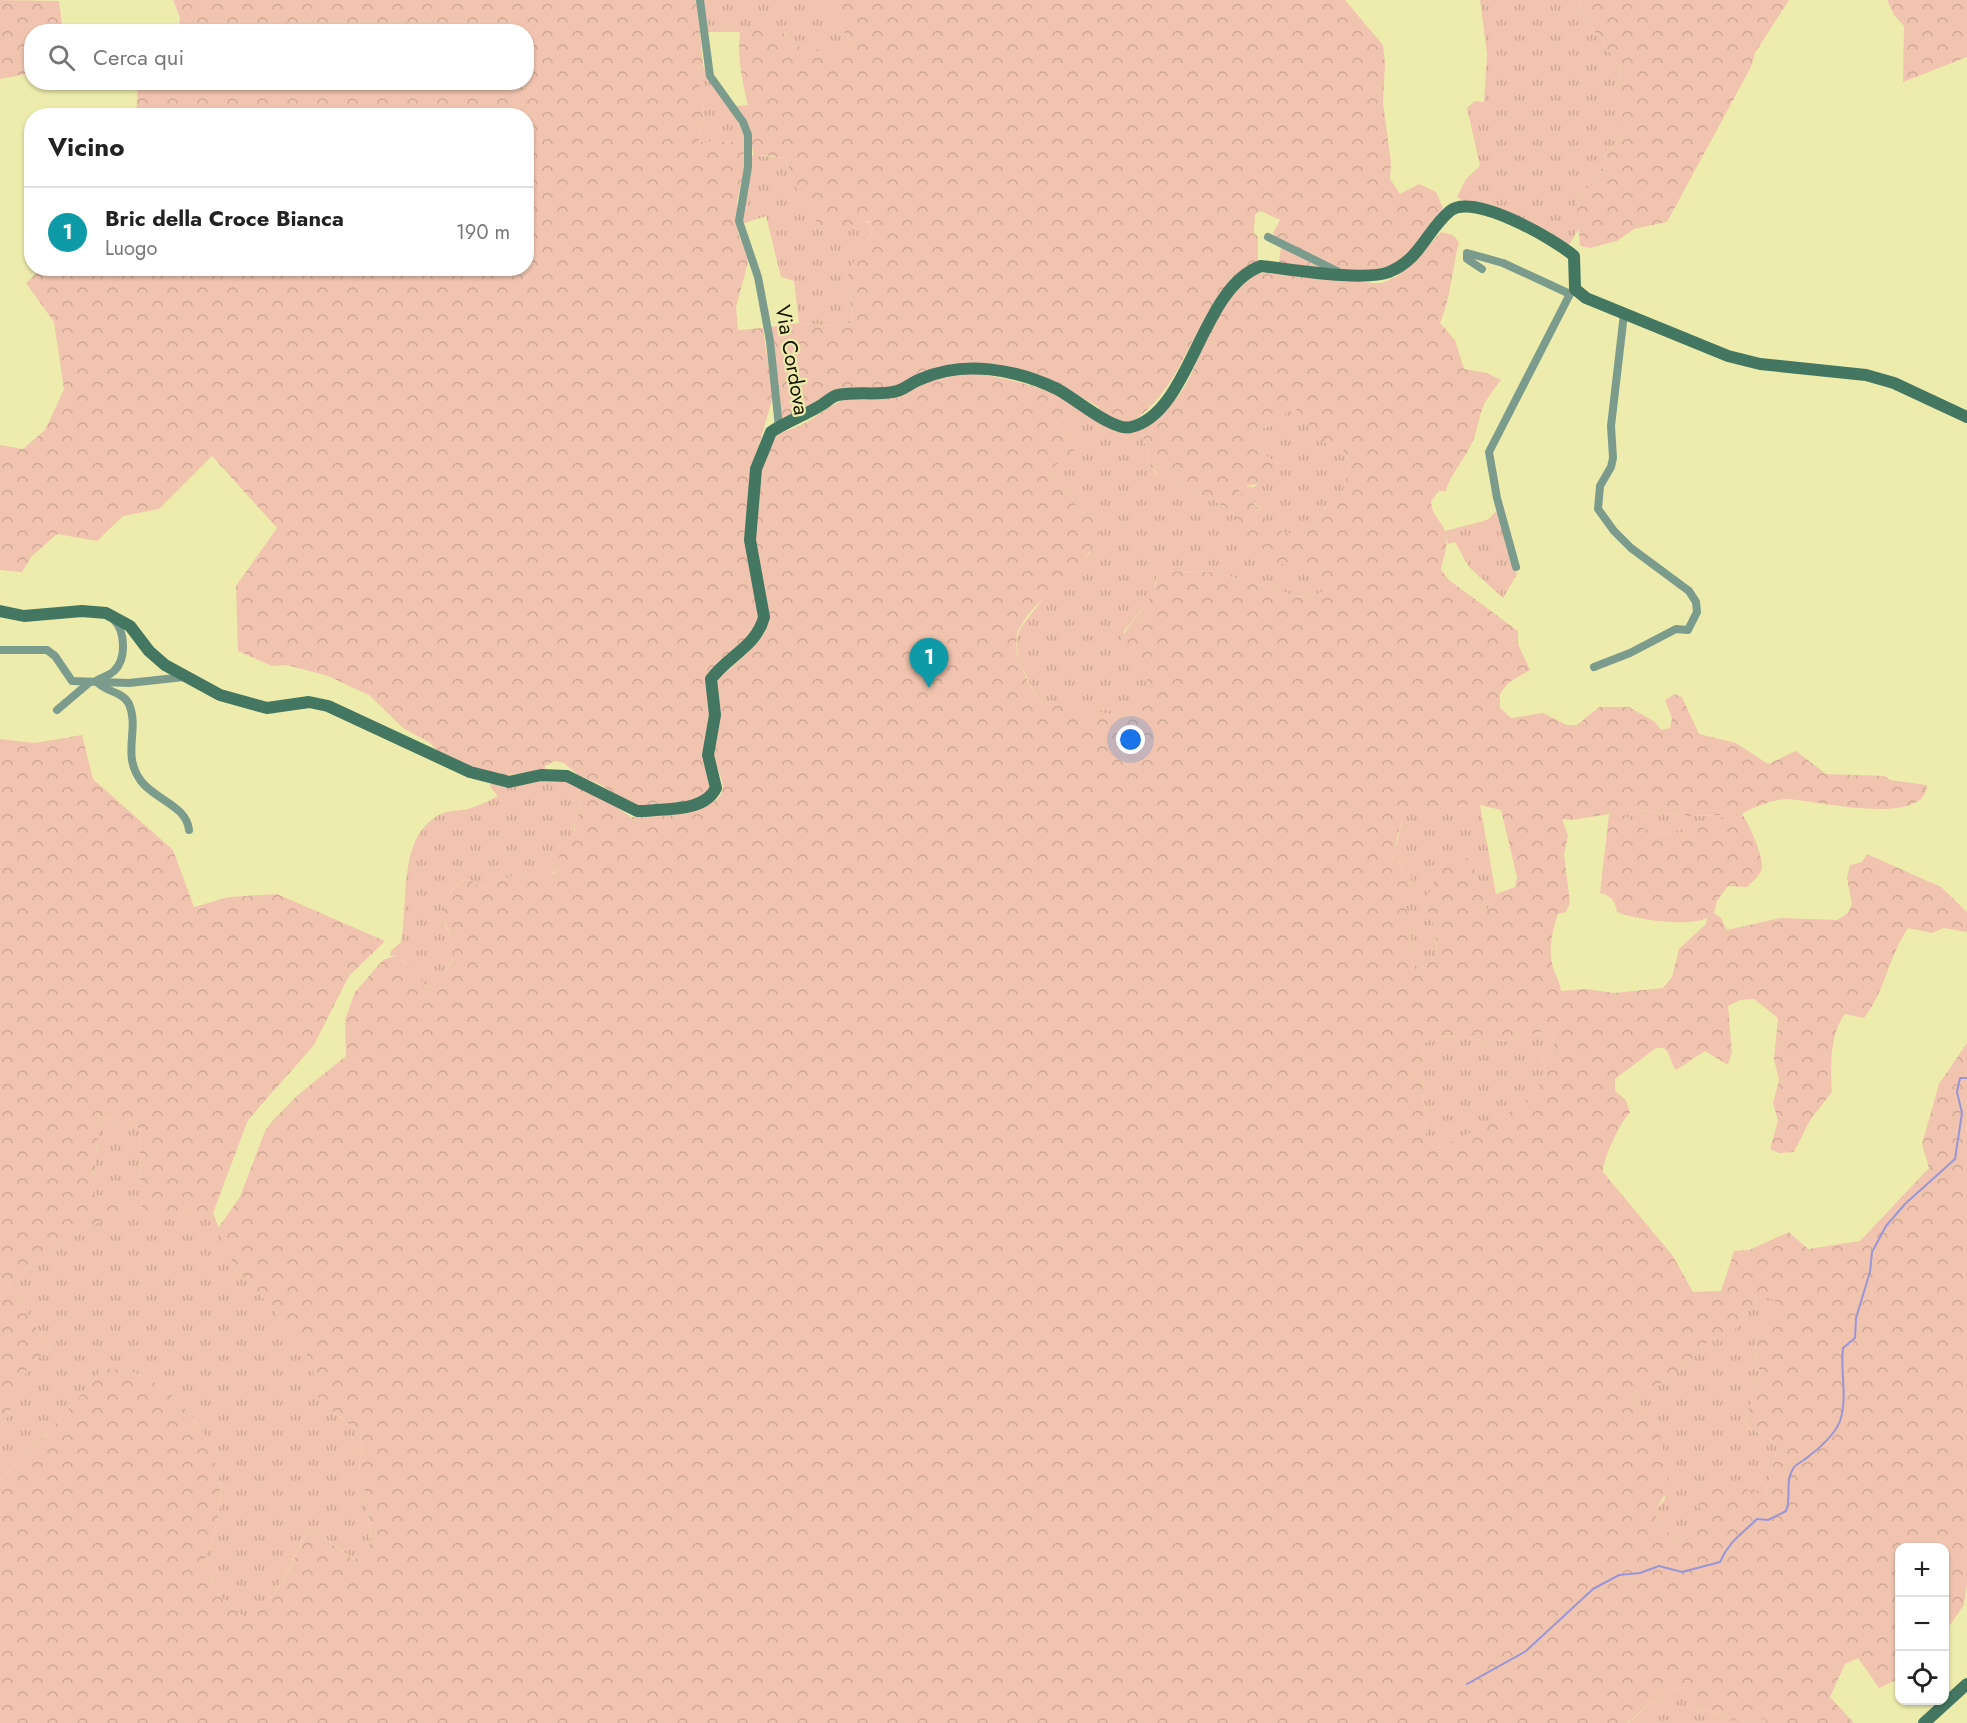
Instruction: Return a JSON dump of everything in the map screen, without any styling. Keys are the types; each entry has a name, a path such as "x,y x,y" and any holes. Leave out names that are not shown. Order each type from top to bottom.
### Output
{"street":[{"name":"Via Cordova","path":"700,0 710,76 743,122 748,135 748,167 739,221 758,277 770,341 779,427 805,416 834,396 899,391 922,378 983,367 1056,389 1104,417 1114,426 1131,428 1143,423 1169,399 1219,303 1248,270 1261,266 1342,274"},
{"path":"1268,237 1342,274 1387,273 1411,260 1449,212 1459,206 1484,208 1558,243 1574,256 1572,292 1489,452 1497,498 1516,567"},
{"path":"1482,269 1467,259 1467,253 1503,263 1624,314 1745,361 1866,375 1894,383 1967,417"},
{"path":"1594,667 1630,653 1676,629 1688,630 1697,612 1696,602 1689,591 1631,548 1614,531 1599,509 1600,486 1611,467 1613,458 1611,426 1624,314"},
{"path":"0,611 24,616 82,611 106,613 130,626 155,657 220,695 255,706 278,708 309,702 328,706 451,765 496,780 509,782 541,775 567,776 636,811 698,805 712,796 716,788 708,756 715,715 711,679 720,667 755,638 764,617 750,556 750,540 756,469 771,432 779,427"},
{"path":"57,710 93,681 115,671 121,657 121,630 106,613"},
{"path":"0,650 47,650 55,656 72,681 129,683 184,676"},
{"path":"93,681 101,688 123,697 129,703 130,758 134,770 152,792 179,811 188,823 189,830"},
{"path":"1924,1723 1967,1684"}],"green space":[{"path":"0,0 59,1 62,24 24,24 24,74 0,79"},
{"path":"173,0 697,0 703,65 697,69 704,111 699,142 746,141 747,156 737,202 738,233 749,259 736,307 738,330 763,328 773,397 754,462 749,497 758,607 757,627 748,639 716,666 710,717 712,788 708,794 689,801 636,807 601,785 578,775 564,763 555,761 545,766 545,770 499,776 479,770 438,752 430,743 403,728 369,695 328,676 287,665 272,666 238,651 236,586 277,528 212,456 159,509 123,516 97,541 57,534 32,556 22,572 0,570 0,445 23,449 45,430 64,389 54,322 26,283 34,276 534,276 534,108 136,108 138,90 534,90 534,24 179,24 180,18"},
{"path":"702,0 825,0 852,45 843,51 815,52 797,48 785,33 766,27 740,32 708,32"},
{"path":"825,0 1345,0 1383,45 1385,64 1383,103 1391,162 1390,179 1400,194 1419,184 1436,192 1443,208 1430,234 1414,252 1396,263 1376,269 1353,270 1279,263 1281,247 1273,233 1280,220 1261,211 1255,214 1254,233 1258,237 1258,263 1237,276 1220,294 1168,386 1151,406 1130,423 1105,416 1097,406 1069,390 991,366 878,391 860,389 782,419 770,327 799,323 848,327 852,314 848,276 852,264 873,230 869,221 837,230 825,227 809,212 802,200 786,158 759,155 754,157 748,127 735,106 748,105 739,51 740,32 767,27 782,32 796,45 812,51 846,49 852,45"},
{"path":"1480,0 1579,0 1581,12 1621,68 1617,102 1625,120 1620,139 1606,153 1598,180 1576,198 1580,227 1569,245 1492,205 1465,202 1457,197 1466,179 1480,166 1467,108 1475,101 1484,102 1487,54"},
{"path":"1579,0 1789,0 1755,53 1751,67 1667,222 1634,229 1617,241 1590,248 1580,246 1576,198 1598,180 1606,153 1620,139 1625,120 1617,102 1621,68 1581,12"},
{"path":"1887,0 1967,0 1967,57 1903,82 1904,26 1894,15"},
{"path":"703,65 737,121 746,141 699,142 704,111 697,69"},
{"path":"752,155 786,158 788,167 834,230 860,221 869,222 873,230 849,278 848,292 852,311 848,327 799,323 794,281 781,277 766,216 742,224"},
{"path":"1441,232 1453,235 1459,242 1449,293 1440,323 1455,340 1464,369 1487,373 1501,380 1481,412 1472,442 1446,491 1439,491 1431,501 1446,536 1441,570 1449,580 1518,631 1518,644 1530,670 1508,683 1500,694 1500,708 1511,718 1543,713 1567,725 1577,725 1599,707 1629,707 1655,722 1661,730 1670,728 1672,718 1665,700 1674,694 1682,697 1699,734 1736,743 1768,764 1796,751 1826,774 1885,776 1890,780 1927,785 1922,798 1908,806 1888,809 1865,808 1786,799 1763,804 1742,814 1761,857 1762,868 1758,876 1747,887 1728,886 1717,901 1714,913 1721,918 1727,930 1780,918 1837,920 1848,913 1852,904 1847,878 1850,865 1862,862 1867,854 1941,887 1967,912 1967,932 1944,928 1932,933 1908,928 1877,996 1864,1018 1845,1014 1836,1031 1834,1041 1831,1062 1832,1092 1810,1120 1794,1152 1779,1153 1770,1149 1778,1121 1773,1103 1779,1080 1774,1059 1778,1018 1754,999 1740,1000 1728,1006 1732,1052 1728,1065 1705,1051 1676,1070 1667,1051 1656,1048 1615,1079 1615,1091 1626,1100 1630,1113 1613,1141 1603,1172 1673,1256 1693,1292 1721,1291 1734,1251 1749,1250 1789,1232 1808,1249 1860,1241 1929,1168 1922,1144 1939,1084 1967,1043 1967,1584 1964,1605 1949,1626 1949,1543 1895,1543 1895,1681 1879,1688 1858,1658 1845,1664 1830,1697 1854,1723 1767,1723 1764,1719 1739,1722 1719,1713 1697,1710 1687,1687 1665,1691 1627,1723 0,1723 0,1480 45,1436 103,1369 124,1370 145,1377 164,1389 181,1404 196,1423 216,1463 220,1484 218,1515 206,1555 206,1564 215,1588 238,1613 245,1617 257,1611 275,1592 307,1532 320,1535 354,1560 367,1554 371,1539 366,1497 359,1469 362,1441 354,1428 322,1403 314,1391 313,1363 270,1305 235,1269 218,1228 240,1197 265,1131 273,1120 299,1094 346,1056 345,1020 355,992 383,960 397,955 428,988 440,981 452,961 455,949 442,916 443,910 447,899 457,885 467,879 482,888 515,875 522,878 536,874 553,874 559,869 559,847 573,834 574,822 581,810 577,786 594,792 631,817 681,813 708,805 722,792 722,782 713,747 716,681 754,646 766,631 768,624 768,607 756,557 754,529 756,497 762,465 773,440 844,400 967,373 1029,385 1062,398 1074,406 1082,415 1077,420 1063,416 1057,420 1061,429 1076,434 1078,441 1073,451 1047,472 1069,491 1079,511 1094,517 1101,529 1088,554 1025,620 1018,632 1016,643 1018,658 1037,699 1050,705 1065,705 1078,712 1099,712 1127,717 1138,706 1148,678 1118,646 1123,635 1151,596 1158,571 1215,572 1296,596 1311,597 1323,591 1315,581 1304,574 1247,550 1238,537 1236,515 1214,500 1181,487 1168,473 1158,474 1151,467 1141,429 1166,409 1182,391 1214,322 1233,293 1244,282 1257,274 1280,272 1381,283 1407,269","holes":["1292,405 1322,441 1343,449 1349,462 1341,501 1327,505 1311,530 1295,533 1275,529 1256,506 1238,492 1244,486 1273,482 1280,473 1280,464 1261,450 1257,435 1263,428 1280,421","1480,805 1501,810 1517,877 1515,887 1496,894 1487,910 1471,857 1445,867 1432,885 1425,904 1436,932 1437,957 1416,971 1411,959 1410,922 1405,902 1412,876 1399,863 1396,848 1403,813 1415,808 1441,812 1453,806","1629,809 1689,816 1727,815 1698,828 1666,834 1645,829 1621,813","1609,814 1600,893 1612,900 1617,912 1625,915 1675,922 1699,921 1707,918 1706,924 1679,949 1672,977 1663,988 1614,993 1586,989 1561,991 1553,968 1551,947 1558,914 1566,912 1570,903 1564,854 1568,836 1562,819 1572,820","1547,1029 1553,1033 1554,1047 1543,1057 1546,1074 1526,1100 1500,1118 1442,1147 1435,1148 1426,1139 1422,1079 1425,1043 1432,1039 1449,1036 1487,1041 1515,1039","1759,1296 1776,1300 1754,1346 1760,1373 1744,1424 1778,1445 1765,1496 1715,1478 1698,1506 1710,1518 1676,1545 1669,1533 1657,1524 1656,1510 1670,1486 1658,1422 1635,1406 1634,1392 1660,1384 1682,1369 1710,1340 1735,1329"]},
{"path":"1292,404 1322,441 1343,449 1349,462 1341,501 1327,505 1311,530 1291,534 1273,529 1262,517 1255,504 1237,492 1244,486 1254,487 1280,464 1260,450 1257,435 1263,428 1280,421"},
{"path":"1078,409 1116,432 1141,429 1151,467 1157,474 1168,473 1181,487 1214,500 1236,515 1239,532 1257,553 1299,571 1313,579 1324,591 1311,597 1296,596 1215,572 1158,571 1152,598 1123,632 1148,678 1138,706 1127,717 1099,712 1078,712 1065,705 1050,705 1037,699 1019,661 1016,640 1021,627 1048,592 1090,553 1094,517 1079,511 1069,491 1047,472 1066,454 1076,434 1066,432 1061,428 1057,419"},
{"path":"1497,511 1517,574 1503,598 1469,567 1455,542 1448,544 1445,531 1487,520"},
{"path":"82,735 93,779 173,850 194,907 229,897 277,894 385,941 349,976 314,1045 248,1120 213,1213 142,1218 139,1128 99,1116 93,1193 125,1208 68,1239 8,1283 51,1350 30,1362 7,1418 0,1426 0,739 35,743"},
{"path":"557,777 577,786 581,810 574,823 574,837 559,847 559,869 546,875 522,878 515,875 482,888 467,879 456,885 448,896 443,915 452,937 455,953 440,981 428,988 397,955 390,956 391,951 401,942 407,871 417,837 427,824 441,814 468,809 498,796 490,787 492,782"},
{"path":"1480,805 1496,894 1487,910 1471,857 1425,904 1436,932 1437,957 1416,971 1411,959 1410,922 1405,902 1406,888 1411,883 1395,854 1403,813 1415,808 1441,812 1453,806"},
{"path":"1628,809 1689,816 1728,815 1698,828 1666,834 1645,829 1621,813"},
{"path":"1547,1029 1553,1033 1554,1047 1543,1057 1546,1074 1526,1100 1500,1118 1442,1147 1435,1148 1426,1139 1422,1079 1425,1043 1432,1039 1449,1036 1487,1041 1508,1040"},
{"path":"99,1116 139,1128 142,1217 213,1213 235,1269 270,1305 313,1363 322,1403 354,1428 362,1441 359,1469 366,1497 371,1540 367,1554 355,1560 320,1535 307,1532 275,1592 256,1611 245,1617 220,1595 211,1580 206,1564 206,1555 218,1515 220,1496 216,1463 196,1423 181,1404 164,1389 145,1377 124,1370 103,1369 45,1436 0,1480 0,1426 7,1418 30,1362 51,1350 8,1283 68,1239 124,1208 93,1193"},
{"path":"1759,1296 1777,1299 1754,1346 1760,1373 1744,1424 1778,1445 1765,1496 1710,1518 1676,1545 1669,1533 1657,1524 1656,1510 1665,1499 1658,1422 1635,1406 1634,1392 1660,1384 1682,1369 1710,1340 1735,1329"},
{"path":"1687,1687 1697,1710 1719,1713 1739,1722 1764,1719 1767,1723 1628,1723 1665,1691"}],"waterway":[{"path":"1467,1684 1526,1651 1593,1589 1619,1575 1640,1573 1659,1566 1682,1572 1720,1562 1732,1543 1757,1519 1768,1520 1786,1511 1789,1478 1794,1467 1822,1445 1835,1431 1840,1421 1844,1394 1843,1348 1855,1338 1856,1318 1870,1272 1872,1252 1886,1226 1905,1204 1955,1159 1962,1113 1957,1092 1960,1078 1967,1078"}],"place":[{"name":"Bric della Croce Bianca","path":"929,688"}]}
